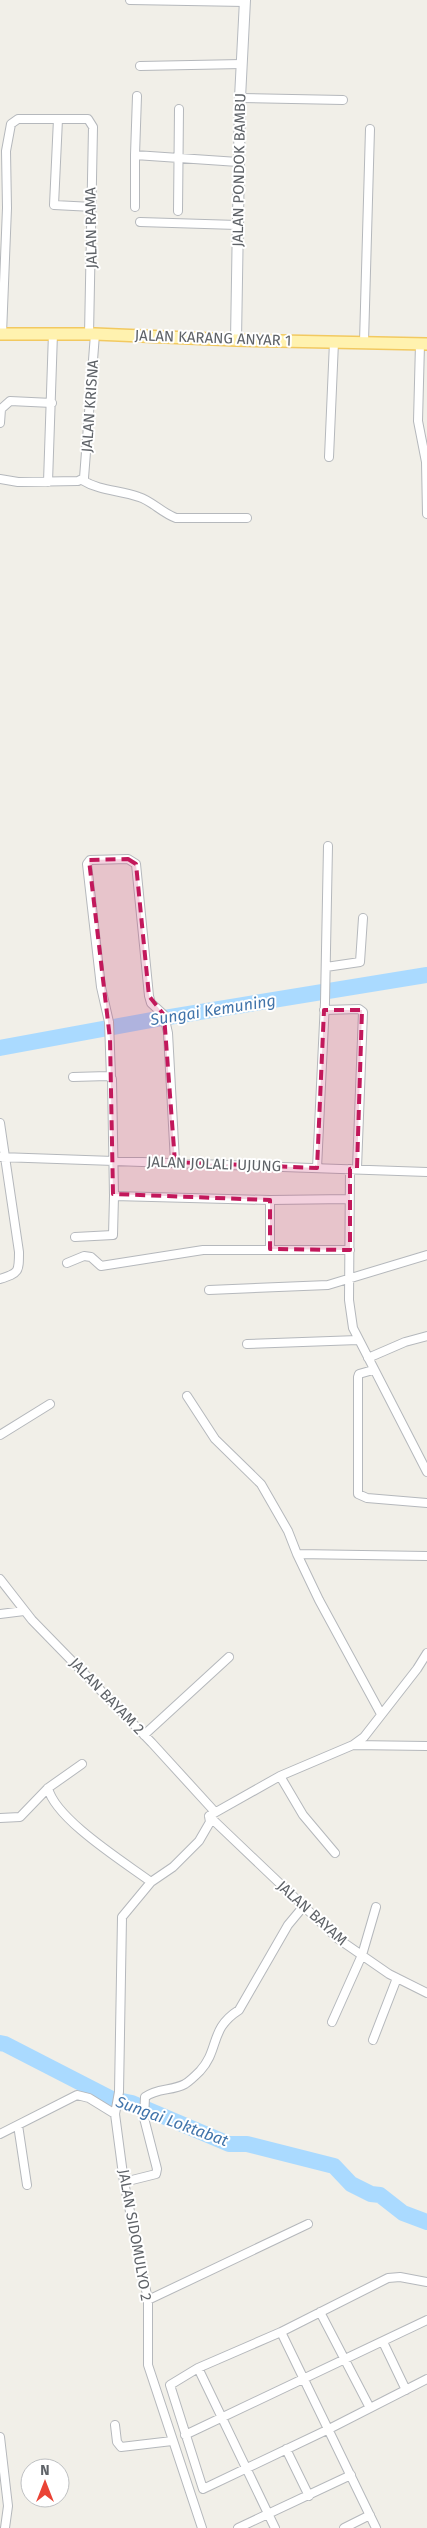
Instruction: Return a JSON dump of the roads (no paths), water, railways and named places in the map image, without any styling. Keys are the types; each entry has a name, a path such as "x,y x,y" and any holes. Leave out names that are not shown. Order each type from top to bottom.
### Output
{"main road":[{"name":"JALAN KARANG ANYAR 1","path":"1,334 53,333 236,340 424,344"}],"street":[{"path":"130,0 245,1"},
{"name":"JALAN PONDOK BAMBU","path":"236,340 238,162 245,1"},
{"path":"140,66 242,64"},
{"path":"135,207 137,96"},
{"path":"240,98 343,100"},
{"path":"178,211 179,109"},
{"path":"1,334 6,151 11,124 18,119 58,119 54,205 93,208"},
{"name":"JALAN RAMA","path":"58,119 88,119 92,122 92,334"},
{"path":"364,342 370,129"},
{"path":"135,155 238,162"},
{"path":"140,222 237,224"},
{"path":"48,482 53,333"},
{"name":"JALAN KRISNA","path":"83,479 92,334"},
{"path":"329,457 334,342"},
{"path":"424,344 418,421 426,462 427,514"},
{"path":"0,423 2,409 10,401 52,403"},
{"path":"0,479 18,482 48,482 83,479 94,487 138,496 176,518 247,518"},
{"path":"317,1168 325,1006 328,846"},
{"path":"75,1236 112,1235 114,1196 109,1022 97,949 87,864 90,860 128,859 136,864 149,996 151,1003 164,1015 168,1033 175,1162"},
{"path":"326,967 360,962 363,918"},
{"path":"325,1006 359,1009 363,1012 353,1168 349,1199 350,1313 358,1340 427,1472"},
{"path":"73,1077 111,1077"},
{"path":"0,1123 2,1157 19,1252 19,1268 16,1273 0,1279"},
{"name":"JALAN JOLALI UJUNG","path":"2,1157 427,1172"},
{"path":"114,1196 270,1200 349,1199"},
{"path":"270,1200 270,1249"},
{"path":"67,1263 84,1256 91,1258 101,1266 203,1250 350,1250"},
{"path":"209,1290 328,1285 350,1280 366,1272 427,1255"},
{"path":"368,1358 405,1342 427,1336"},
{"path":"247,1344 358,1340"},
{"path":"373,1370 359,1374 358,1377 358,1494 367,1498 427,1503"},
{"path":"188,1396 215,1439 260,1484 288,1531 319,1600 381,1714"},
{"path":"0,1435 50,1404"},
{"path":"297,1554 427,1556"},
{"name":"JALAN BAYAM 2","path":"0,1579 24,1611 144,1735 212,1814"},
{"path":"0,1614 24,1611"},
{"path":"212,1814 280,1776 354,1745 364,1737 418,1669 427,1652"},
{"path":"144,1735 229,1657"},
{"path":"354,1745 427,1746"},
{"path":"0,1818 20,1817 48,1788 82,1764"},
{"path":"280,1776 304,1815 335,1853"},
{"path":"48,1788 55,1805 66,1816 151,1882"},
{"name":"JALAN SIDOMULYO 2","path":"202,2528 148,2365 148,2300 124,2182 116,2112 119,2092 122,1918 151,1882 173,1867 199,1841 210,1822 212,1814"},
{"name":"JALAN BAYAM","path":"212,1814 303,1907 337,1938 397,1978 427,1993"},
{"path":"124,2182 156,2174 144,2118 143,2106 145,2097 151,2092 186,2084 202,2069 220,2026 226,2018 239,2010 288,1925 303,1907"},
{"path":"332,2022 362,1955 376,1907"},
{"path":"373,2040 397,1978"},
{"path":"0,2134 76,2096 85,2096 116,2112"},
{"path":"18,2125 27,2185"},
{"path":"148,2300 308,2224"},
{"path":"427,2282 400,2277 388,2278 281,2332 198,2368 170,2385 203,2489 245,2467 329,2429 427,2378"},
{"path":"320,2312 370,2408"},
{"path":"185,2435 427,2320"},
{"path":"281,2332 376,2528"},
{"path":"382,2342 406,2390"},
{"path":"198,2368 276,2528"},
{"path":"115,2425 117,2442 121,2447 172,2441"},
{"path":"0,2437 8,2506 5,2528"},
{"path":"286,2449 308,2496"},
{"path":"238,2528 270,2515 351,2475"},
{"path":"344,2528 370,2515"}],"waterway":[{"name":"Sungai Kemuning","path":"0,1048 157,1019 427,975"},
{"name":"Sungai Loktabat","path":"0,2043 112,2099 132,2103 229,2144 247,2144 334,2166 351,2184 371,2194 380,2195 403,2213 427,2222"}]}
